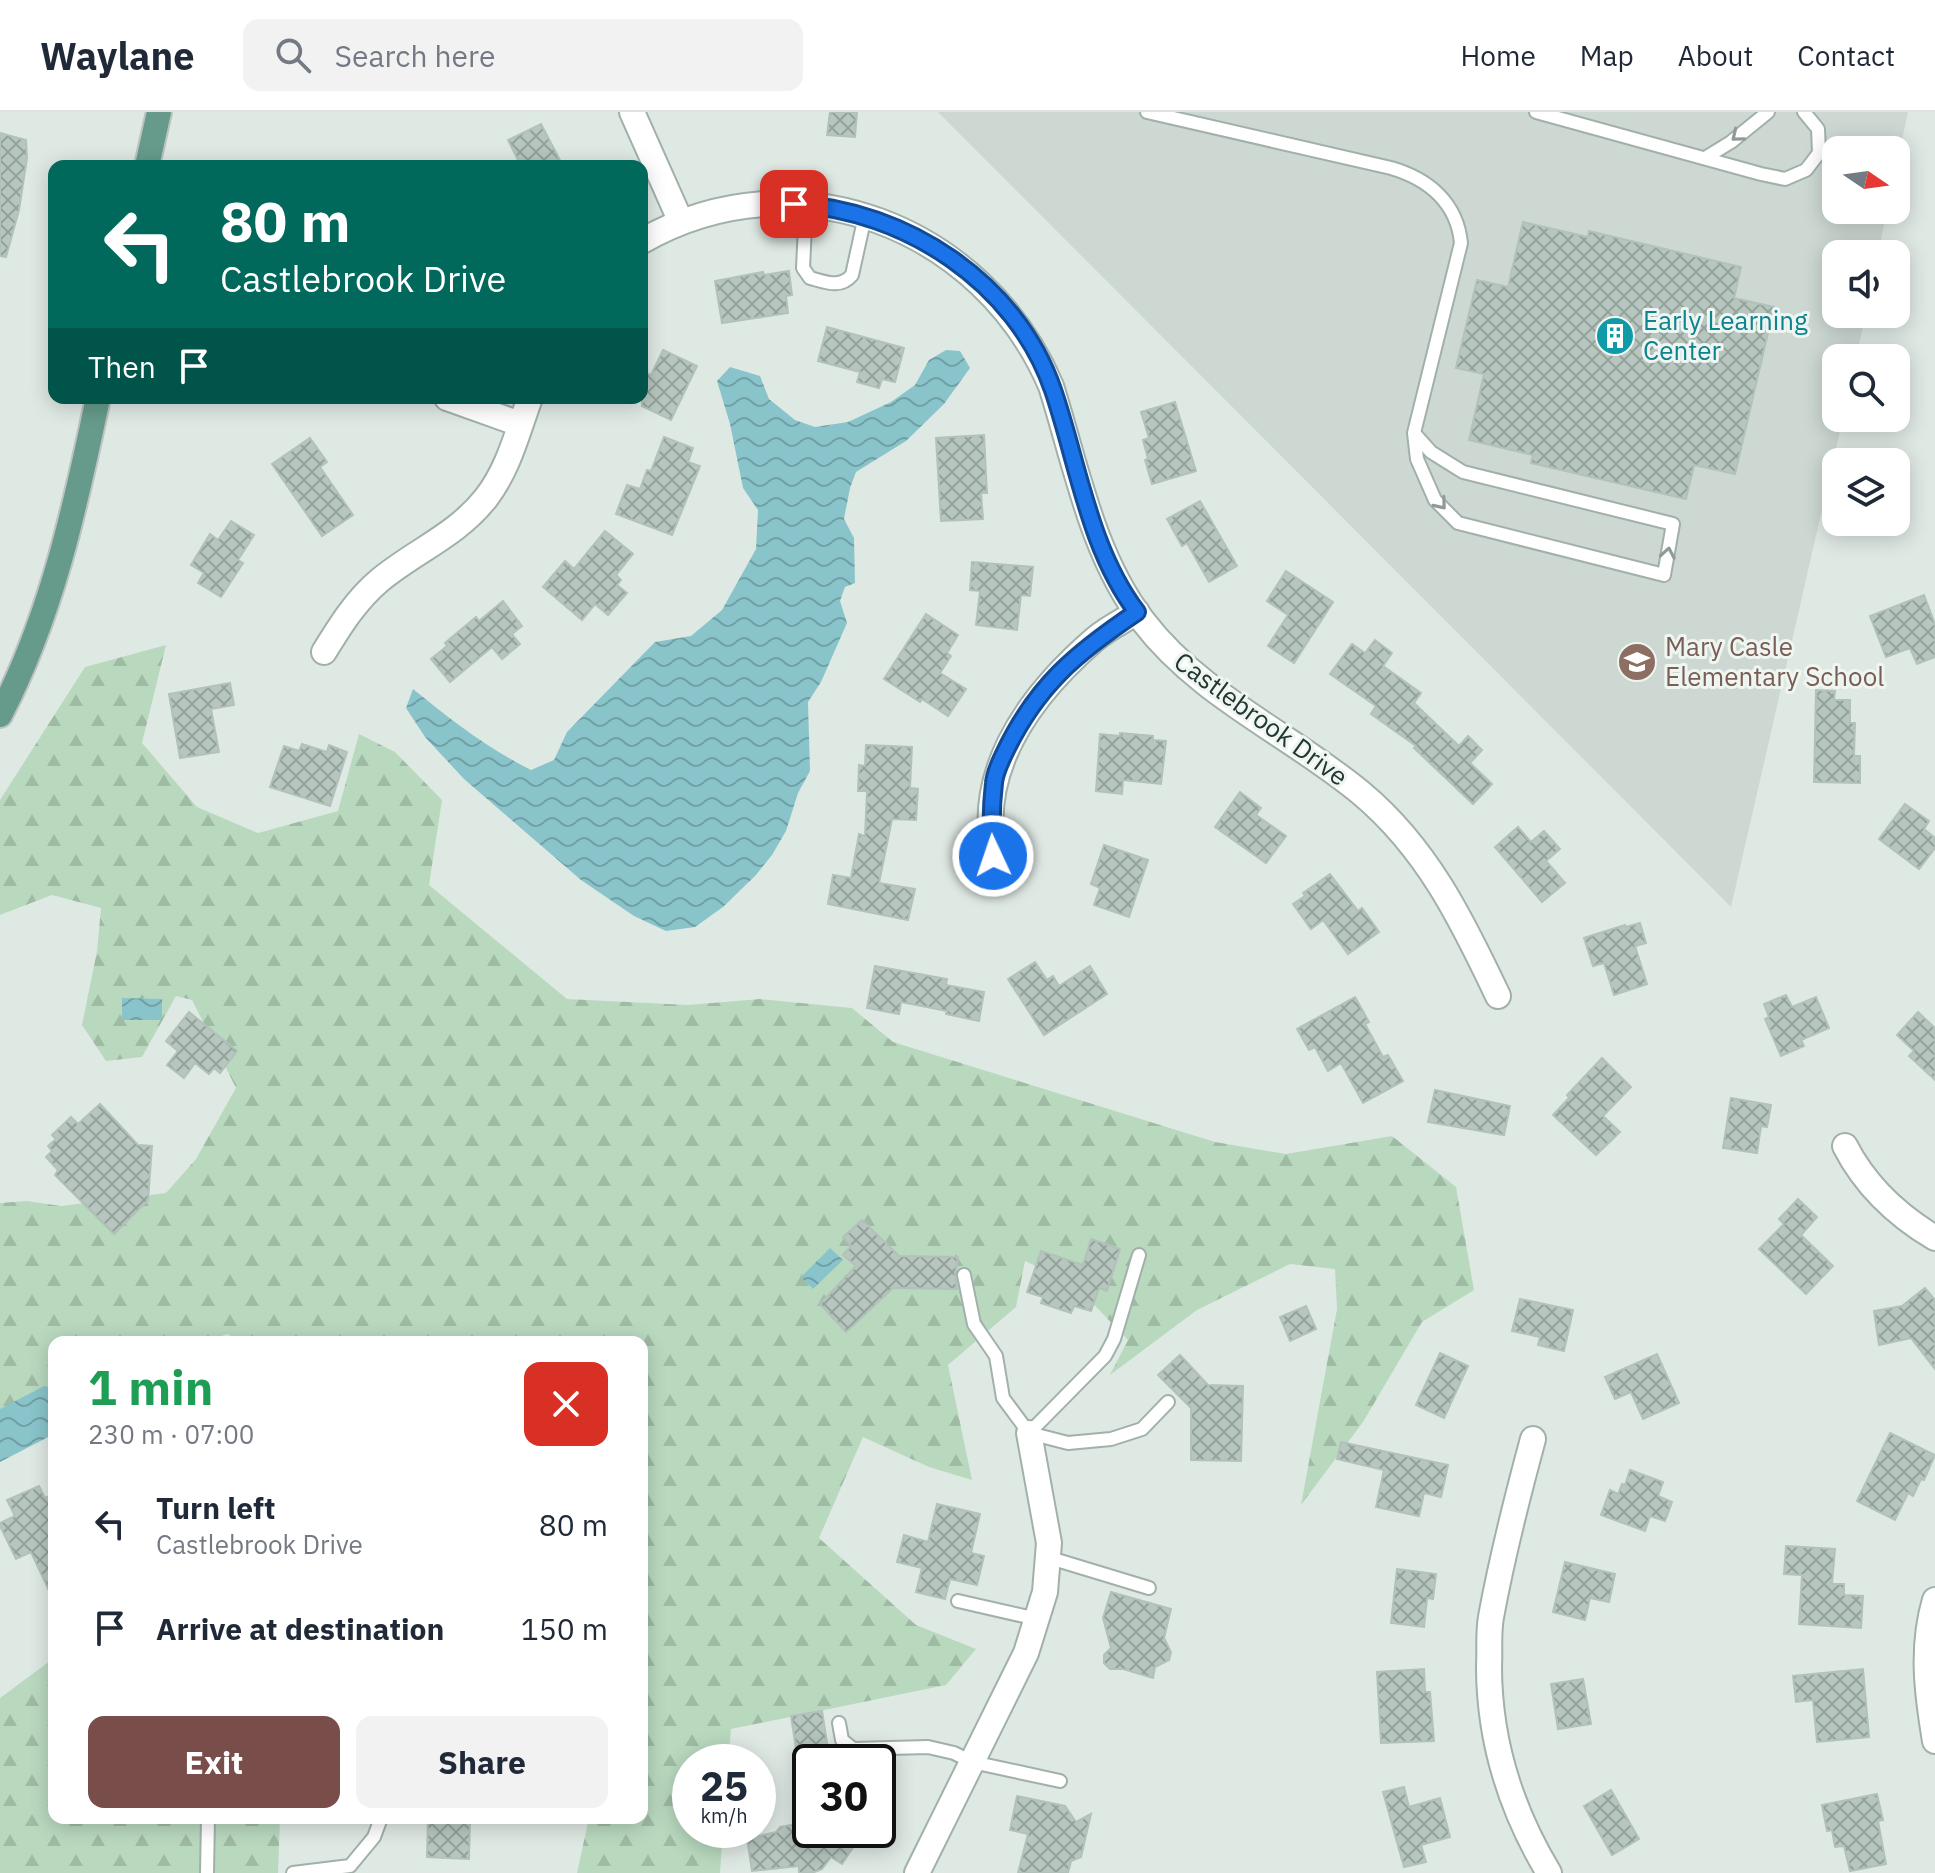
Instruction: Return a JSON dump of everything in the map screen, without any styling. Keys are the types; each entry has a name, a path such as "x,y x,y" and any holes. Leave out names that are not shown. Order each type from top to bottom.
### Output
{"main road":[{"path":"148,160 159,112"},
{"path":"0,715 31,650 57,576 97,404"}],"street":[{"path":"632,112 681,222"},
{"name":"Castlebrook Drive","path":"648,238 681,222 742,207 806,205 865,216 908,233 949,257 985,287 1017,323 1051,386 1099,538 1116,579 1137,612 1163,646 1186,669 1334,772 1403,833 1451,899 1498,996"},
{"path":"464,404 520,424"},
{"path":"324,652 337,627 379,581 462,525 485,500 503,472 528,404"},
{"path":"999,873 993,856 990,822 996,772 1009,743 1026,713 1061,669 1096,639 1137,612"},
{"path":"1845,1146 1887,1203 1935,1238"},
{"path":"917,1873 1026,1653 1045,1592 1049,1543 1029,1433"},
{"path":"1533,1439 1498,1574 1491,1618 1489,1675 1494,1732 1508,1786 1524,1829 1549,1873"},
{"path":"1935,1600 1929,1624 1925,1670 1935,1741"}],"lane":[{"path":"1147,112 1391,168 1413,176 1435,190 1459,225 1461,243 1414,433 1417,459 1435,500 1458,523 1664,575 1673,524 1463,472 1431,452 1414,433"},
{"path":"1536,112 1785,179 1806,170 1819,153 1818,129 1804,112"},
{"path":"1705,158 1731,142 1768,112"},
{"path":"806,205 803,268 810,278 839,285 852,275 865,216"},
{"path":"1029,1433 1105,1356 1114,1339 1139,1255"},
{"path":"964,1275 974,1324 996,1356 1003,1398 1029,1433 1068,1443 1111,1439 1142,1429 1168,1402"},
{"path":"1048,1560 1149,1588"},
{"path":"958,1601 1037,1619"},
{"path":"839,1723 842,1740 853,1749 928,1747 954,1753 972,1762 1060,1781"},
{"path":"207,1873 208,1824"},
{"path":"293,1873 350,1866 374,1837 379,1824"}],"shaded area":[{"name":"Mary Casle Elementary School","path":"938,112 1908,112 1903,136 1822,136 1822,224 1884,224 1881,240 1822,240 1822,328 1863,328 1859,344 1822,344 1822,432 1840,432 1836,448 1822,448 1822,510 1731,907"}],"green space":[{"path":"166,645 142,743 197,807 258,833 338,811 359,734 395,752 442,800 429,885 567,999 688,1005 760,999 852,1008 893,1042 1215,1142 1286,1154 1392,1136 1456,1187 1474,1290 1422,1322 1363,1422 1301,1505 1337,1309 1335,1269 1290,1264 1197,1310 1110,1375 1128,1340 1074,1284 1025,1261 1016,1307 948,1365 972,1480 929,1467 863,1437 819,1538 916,1625 976,1649 946,1685 731,1729 730,1744 672,1744 672,1848 722,1848 720,1873 577,1873 588,1824 648,1824 648,1336 48,1336 48,1405 0,1441 0,1203 27,1201 61,1206 166,1193 196,1159 236,1088 192,1000 176,996 142,1057 106,1061 82,1025 97,951 101,908 52,895 0,915 0,800 85,667"},
{"path":"48,1662 48,1824 280,1824 278,1873 0,1873 0,1698"}],"water":[{"path":"946,350 960,351 970,368 944,404 906,441 856,472 844,519 854,538 855,583 845,587 840,601 847,623 821,682 808,702 810,771 798,793 786,831 772,855 723,907 695,927 666,931 634,916 581,880 464,779 425,737 406,708 413,689 470,733 531,770 554,760 567,732 655,642 691,636 722,610 756,549 758,510 743,488 730,424 717,381 730,367 760,376 769,399 795,420 815,427 848,422 891,402 915,385 929,360"},
{"path":"122,998 162,999 162,1020 122,1020"},
{"path":"830,1248 843,1260 813,1289 801,1277"},
{"path":"44,1386 48,1387 48,1437 0,1462 0,1409"}],"building":[{"path":"830,112 857,112 855,137 827,135"},
{"path":"541,124 560,160 518,160 508,140"},
{"path":"0,133 26,140 27,158 19,210 6,257 0,256"},
{"name":"Early Learning Center","path":"1523,222 1588,237 1589,231 1741,267 1734,298 1774,307 1735,474 1694,465 1686,499 1531,463 1533,455 1469,440 1484,374 1456,368 1477,280 1508,287"},
{"path":"789,271 792,295 786,296 788,313 722,323 715,281 763,272 764,275"},
{"path":"827,327 904,348 895,382 882,379 879,388 857,382 860,372 818,361"},
{"path":"663,350 697,366 671,420 642,406 648,404 648,374 651,375"},
{"path":"1175,402 1196,471 1152,484 1143,440 1149,438 1141,412"},
{"path":"984,435 987,493 981,493 983,519 941,521 936,438"},
{"path":"664,437 693,448 688,462 700,466 672,535 616,514 627,485 640,489 647,470 651,471"},
{"path":"310,438 327,462 320,467 353,515 322,536 272,464"},
{"path":"1200,501 1237,566 1209,582 1187,543 1182,546 1167,519"},
{"path":"231,521 254,535 238,560 243,563 221,597 198,583 204,573 191,565 210,534 218,540"},
{"path":"605,531 633,554 616,575 621,580 617,585 627,593 608,615 595,604 582,620 543,587 565,561 574,569"},
{"path":"972,562 1033,567 1030,596 1021,595 1017,630 976,625 980,591 970,590"},
{"path":"1286,571 1333,602 1294,663 1268,646 1288,615 1267,601"},
{"path":"1924,595 1935,624 1935,657 1917,664 1910,648 1886,657 1870,616"},
{"path":"503,601 522,626 512,634 520,644 502,659 492,647 450,682 431,659 476,617 479,621"},
{"path":"926,614 958,635 947,653 951,656 940,673 966,689 948,716 884,679"},
{"path":"1375,640 1392,653 1383,666 1421,693 1414,703 1459,746 1468,736 1482,750 1470,763 1492,784 1473,804 1414,748 1416,746 1371,714 1376,706 1330,674 1352,644 1365,653"},
{"path":"230,683 234,705 211,709 219,752 180,758 169,694"},
{"path":"1816,690 1835,691 1834,700 1850,700 1850,723 1855,723 1854,756 1860,756 1860,783 1814,782"},
{"path":"1120,733 1153,736 1153,740 1166,741 1161,784 1123,780 1122,794 1096,791 1100,734 1120,736"},
{"path":"302,744 327,752 329,745 347,752 330,806 270,787 284,746 299,751"},
{"path":"866,745 912,747 910,788 918,789 916,820 892,819 879,883 915,889 908,920 828,904 833,875 851,878 859,834 865,836 867,791 858,791 859,765 865,766"},
{"path":"1240,792 1261,808 1256,815 1286,836 1266,863 1215,827"},
{"path":"1905,804 1929,821 1924,829 1935,838 1935,848 1919,869 1879,839"},
{"path":"1518,827 1531,842 1544,831 1560,849 1546,861 1565,883 1542,902 1495,847"},
{"path":"1104,845 1148,860 1129,917 1094,905 1100,888 1091,884"},
{"path":"1330,874 1358,911 1362,908 1379,932 1348,954 1323,920 1311,929 1293,904"},
{"path":"1640,923 1646,943 1635,946 1647,984 1614,995 1604,963 1593,966 1584,938"},
{"path":"1035,962 1047,980 1053,976 1059,986 1090,966 1107,994 1044,1035 1008,979"},
{"path":"875,966 947,979 946,985 984,992 979,1021 901,1002 899,1014 867,1008"},
{"path":"1786,995 1792,1007 1816,997 1829,1028 1801,1040 1804,1046 1781,1056 1765,1019 1769,1017 1764,1004"},
{"path":"1355,997 1383,1057 1388,1055 1403,1081 1363,1103 1341,1063 1328,1071 1315,1047 1309,1050 1297,1029"},
{"path":"189,1012 237,1051 220,1073 214,1068 209,1074 195,1063 184,1078 167,1065 178,1051 166,1041"},
{"path":"1918,1012 1935,1028 1935,1080 1909,1056 1914,1051 1897,1035"},
{"path":"1602,1058 1631,1087 1603,1116 1620,1132 1596,1155 1553,1115 1569,1098 1567,1095"},
{"path":"1435,1090 1510,1106 1504,1135 1428,1122"},
{"path":"1731,1098 1771,1105 1767,1127 1761,1126 1757,1153 1723,1148"},
{"path":"100,1104 138,1145 152,1146 148,1200 114,1234 55,1175 58,1170 46,1157 52,1151 48,1146 56,1139 52,1135 71,1117 78,1124"},
{"path":"1798,1199 1817,1217 1801,1235 1833,1266 1806,1294 1759,1249 1784,1224 1779,1219"},
{"path":"862,1220 899,1256 958,1257 955,1276 957,1289 893,1288 846,1332 820,1304 856,1266 843,1255 851,1246 843,1237"},
{"path":"1091,1239 1120,1249 1107,1291 1099,1288 1091,1311 1074,1306 1071,1313 1041,1303 1043,1297 1027,1292 1041,1251 1083,1265"},
{"path":"1925,1288 1935,1300 1935,1369 1911,1338 1879,1345 1874,1311 1902,1306"},
{"path":"1520,1299 1573,1310 1564,1351 1538,1345 1540,1337 1512,1331"},
{"path":"1306,1306 1316,1329 1290,1341 1280,1317"},
{"path":"1440,1353 1468,1366 1444,1418 1416,1405"},
{"path":"1657,1354 1679,1403 1643,1419 1631,1392 1615,1399 1605,1377"},
{"path":"1180,1355 1208,1385 1243,1386 1241,1461 1191,1460 1191,1408 1158,1375"},
{"path":"1890,1433 1935,1455 1924,1480 1921,1479 1913,1496 1908,1493 1895,1520 1857,1501"},
{"path":"1341,1442 1448,1465 1441,1497 1424,1493 1419,1516 1376,1507 1384,1470 1337,1459"},
{"path":"1630,1470 1663,1482 1658,1496 1672,1502 1665,1521 1650,1516 1645,1531 1601,1515 1610,1490 1618,1494"},
{"path":"39,1486 45,1498 48,1497 48,1588 31,1552 16,1559 0,1526 0,1523 15,1516 7,1500"},
{"path":"937,1504 980,1514 971,1553 984,1556 977,1585 950,1579 945,1599 916,1592 922,1568 897,1562 904,1535 928,1542"},
{"path":"1786,1546 1835,1549 1832,1584 1844,1584 1844,1595 1863,1596 1861,1628 1799,1624 1802,1575 1784,1574"},
{"path":"1565,1562 1615,1574 1609,1602 1590,1598 1585,1620 1553,1612"},
{"path":"1397,1569 1436,1574 1433,1599 1427,1598 1424,1627 1391,1623"},
{"path":"1111,1592 1171,1609 1164,1638 1171,1652 1169,1660 1155,1667 1153,1678 1123,1669 1110,1669 1104,1663 1104,1655 1111,1648 1103,1618"},
{"path":"1424,1669 1425,1692 1430,1692 1434,1741 1381,1743 1377,1672"},
{"path":"1863,1669 1869,1737 1817,1742 1813,1700 1796,1702 1793,1676"},
{"path":"1583,1679 1591,1724 1558,1729 1551,1684"},
{"path":"822,1711 827,1744 795,1744 791,1716"},
{"path":"1404,1787 1409,1807 1440,1798 1450,1837 1421,1845 1426,1862 1404,1867 1383,1792"},
{"path":"1611,1790 1639,1839 1612,1855 1584,1806"},
{"path":"1877,1794 1883,1820 1878,1821 1886,1864 1850,1871 1844,1846 1835,1847 1832,1830 1827,1831 1822,1805"},
{"path":"1017,1796 1065,1806 1076,1822 1091,1814 1081,1857 1071,1861 1068,1873 1018,1873 1028,1834 1010,1830"},
{"path":"428,1824 470,1824 469,1859 427,1857"},
{"path":"792,1825 792,1848 853,1848 842,1864 831,1857 822,1869 812,1873 799,1873 799,1866 752,1871 748,1848 776,1848 776,1832 780,1827"}],"place":[{"name":"Early Learning Center","path":"1615,336"},
{"name":"Mary Casle Elementary School","path":"1637,662"}],"route":[{"path":"794,204 841,210 875,219 908,233 968,271 1002,305 1017,323 1047,375 1094,526 1116,579 1137,612 1096,639 1061,669 1020,723 996,772 990,822 993,856"}]}
